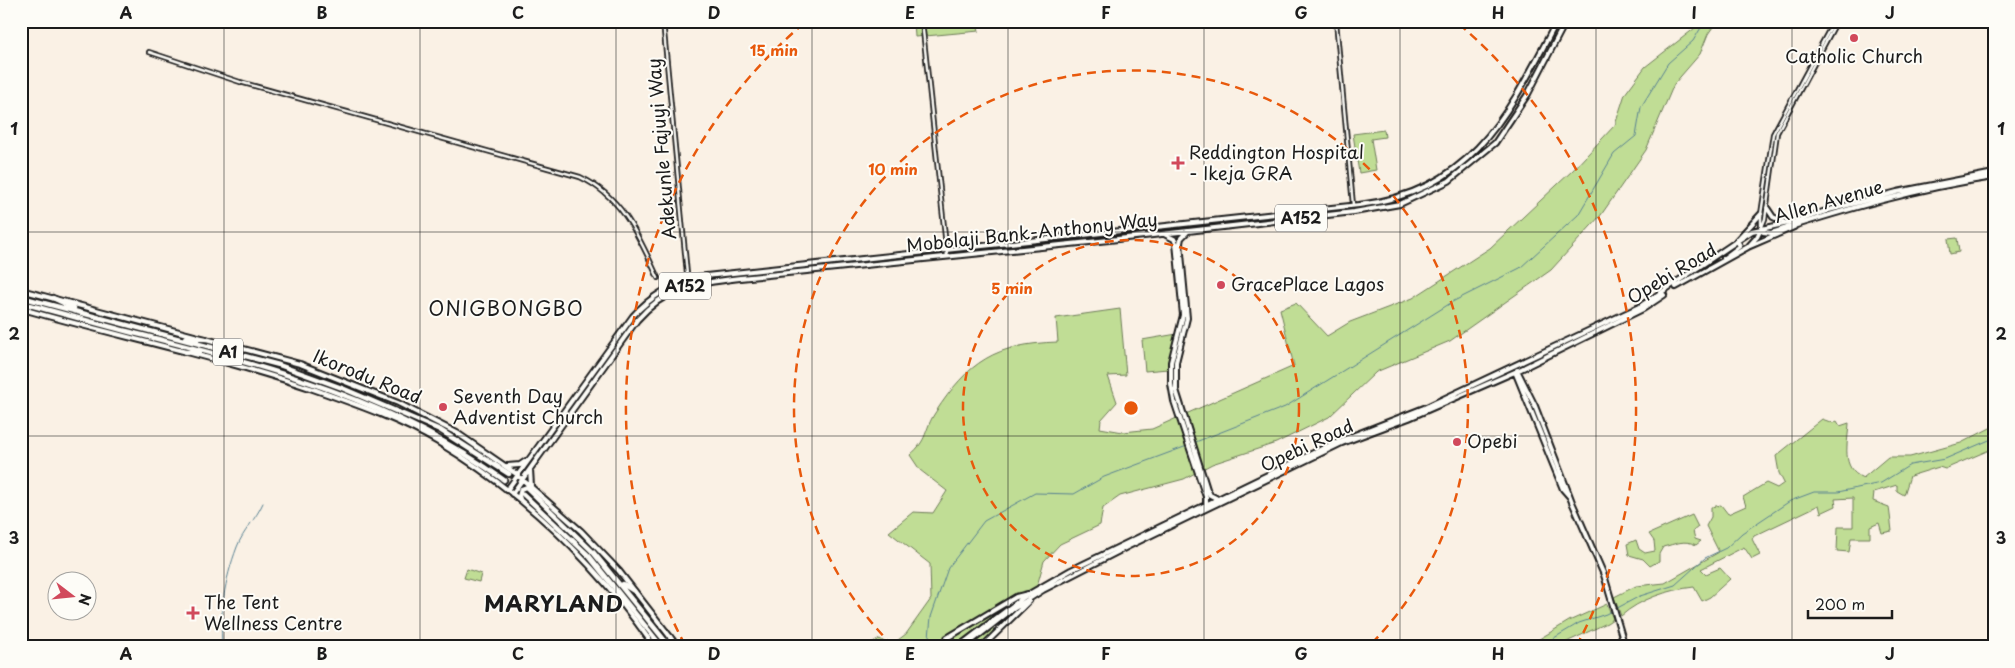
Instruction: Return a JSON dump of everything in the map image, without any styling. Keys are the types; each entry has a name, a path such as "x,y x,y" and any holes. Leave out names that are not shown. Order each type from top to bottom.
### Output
{"highway":[{"name":"Ikorodu Road","path":"21,297 279,366 365,397 440,430 509,474"},
{"path":"53,298 82,312"},
{"name":"Ikorodu Road","path":"21,303 207,352 310,382 383,410 450,444 504,480"},
{"path":"21,308 27,311"},
{"path":"177,338 206,339"},
{"path":"186,352 207,352"},
{"name":"Ikorodu Road","path":"529,487 582,540 619,581 670,647"},
{"path":"523,494 575,541 620,592 662,647"},
{"path":"619,581 634,591"},
{"path":"620,592 624,605"},
{"path":"670,637 674,647"},
{"path":"649,640 656,647"}],"main road":[{"name":"Mobolaji Bank-Anthony Way","path":"512,494 641,308 665,289 697,278 740,272 1376,203 1412,192 1456,167 1479,148 1496,130 1558,21"},
{"name":"Mobolaji Bank-Anthony Way","path":"507,490 614,347 645,310 663,296 690,285 740,278 1109,240 1373,210 1393,206 1418,197 1456,176 1495,144 1516,116 1566,21"},
{"path":"1536,61 1536,70 1544,64"},
{"path":"1528,76 1534,71 1536,79"},
{"name":"Allen Avenue","path":"1761,229 1788,224 1829,210 1897,192 1994,175"},
{"name":"Allen Avenue","path":"1761,229 1764,232 1771,233 1858,206 1994,175"},
{"path":"1766,208 1773,217 1788,224"},
{"path":"1724,259 1740,246 1737,240 1761,214"},
{"path":"1748,246 1796,226"},
{"name":"Opebi Road","path":"1038,592 1334,443 1409,415 1515,369 1641,306 1737,240 1752,231 1761,229"},
{"name":"Opebi Road","path":"1206,504 1352,439 1409,418 1507,375 1515,369 1526,367 1648,306 1748,246 1757,238 1761,229"},
{"path":"1176,400 1175,368 1187,318 1180,243 1184,234 1191,230"},
{"path":"1109,232 1104,237 1109,240"},
{"path":"1095,234 1099,236 1096,241"},
{"path":"958,647 1031,595 1071,570 1206,504 1205,489 1176,400 1171,369 1182,321 1182,308 1176,243 1170,236 1163,234"},
{"path":"740,272 740,278"},
{"name":"Ikorodu Road","path":"21,290 299,364 398,403 458,433 522,478 529,487 592,541 678,647"},
{"name":"Ikorodu Road","path":"27,311 271,375 380,414 438,442 521,500 577,551 624,605 649,640"},
{"path":"1520,378 1526,367"},
{"path":"1515,369 1608,585 1625,647"},
{"path":"1507,375 1520,378"},
{"path":"497,482 509,477 510,472 506,466 520,464 528,460"},
{"path":"521,500 519,496 521,489 525,486 529,487 530,466"},
{"path":"1205,489 1211,497 1218,498"},
{"path":"943,647 947,638 1016,597 1031,595"},
{"path":"964,647 1031,595"},
{"path":"982,647 1031,595"}],"street":[{"name":"Adekunle Fajuyi Way","path":"662,21 687,274"},
{"path":"922,21 947,256"},
{"path":"1336,21 1353,205"},
{"path":"1761,229 1766,208 1776,133 1835,21"},
{"path":"1761,229 1761,214 1772,134 1835,21"},
{"path":"149,52 240,82 580,177 602,190 622,210 640,238 658,278"},
{"path":"681,282 687,274 697,278"}],"green space":[{"path":"914,21 977,21 979,31 915,37"},
{"path":"1696,21 1717,21 1708,34 1700,54 1674,84 1646,150 1601,215 1551,270 1450,341 1376,372 1329,417 1276,443 1212,464 1184,479 1120,496 1103,508 1100,525 1060,544 1044,561 1037,586 1014,599 994,620 992,647 865,647 880,639 890,646 906,634 931,599 930,564 889,532 913,512 933,513 947,491 920,470 910,455 920,444 935,413 947,395 972,368 1000,352 1036,343 1058,342 1056,318 1120,309 1126,375 1108,376 1117,402 1101,420 1100,428 1123,432 1152,429 1294,366 1280,309 1296,303 1327,336 1350,322 1413,298 1490,248 1573,170 1615,125 1625,94 1645,67 1695,28"},
{"path":"1384,130 1385,137 1371,139 1376,170 1359,173 1353,134"},
{"path":"1957,238 1959,252 1950,254 1948,239"},
{"path":"1177,334 1168,369 1145,371 1142,340"},
{"path":"1822,419 1833,423 1837,421 1840,426 1849,423 1848,462 1856,474 1863,478 1888,457 1910,457 1961,443 1994,426 1994,448 1945,469 1939,467 1910,476 1904,495 1897,491 1897,485 1874,492 1873,501 1889,507 1892,531 1882,533 1879,523 1870,527 1870,538 1851,538 1849,552 1837,551 1838,527 1853,527 1853,498 1835,499 1836,506 1821,513 1819,505 1754,536 1752,539 1760,555 1752,559 1744,547 1701,569 1706,574 1720,568 1730,579 1710,597 1702,601 1694,587 1674,590 1646,600 1621,616 1614,597 1636,586 1665,583 1719,552 1706,526 1711,517 1711,507 1721,505 1728,514 1746,506 1743,497 1766,483 1777,488 1784,483 1779,473 1776,456"},
{"path":"1692,515 1698,527 1693,531 1695,539 1701,541 1696,545 1684,542 1663,547 1659,554 1659,561 1650,566 1643,559 1629,555 1627,544 1636,540 1639,549 1645,553 1655,551 1654,541 1649,534"},
{"path":"467,569 481,574 479,582 464,578"},
{"path":"1607,604 1613,619 1607,623 1556,647 1526,647 1569,621"}],"waterway":[{"path":"1193,443 1285,407 1454,301 1520,268 1578,215 1614,154 1636,136 1641,107 1668,63 1693,41 1705,21"},
{"path":"1539,647 1579,623 1606,614 1640,596 1675,585 1705,558 1726,548 1742,533 1790,501 1814,492 1838,492 1881,483 1910,465 1945,459 1994,438"},
{"path":"928,647 931,617 948,568 984,521 1035,493 1074,494 1104,477 1187,446"},
{"path":"222,647 222,608 229,572 240,541 263,503"}],"tunnel":[{"path":"509,474 527,488"},
{"path":"504,480 523,494"}],"place":[{"name":"Catholic Church","path":"1854,38"},
{"name":"Reddington Hospital - Ikeja GRA","path":"1178,163"},
{"name":"GracePlace Lagos","path":"1221,285"},
{"name":"Seventh Day Adventist Church","path":"443,407"},
{"name":"Opebi","path":"1457,442"},
{"name":"The Tent Wellness Centre","path":"193,613"}],"district":[{"name":"ONIGBONGBO","path":"506,309"},
{"name":"MARYLAND","path":"554,604"}]}
